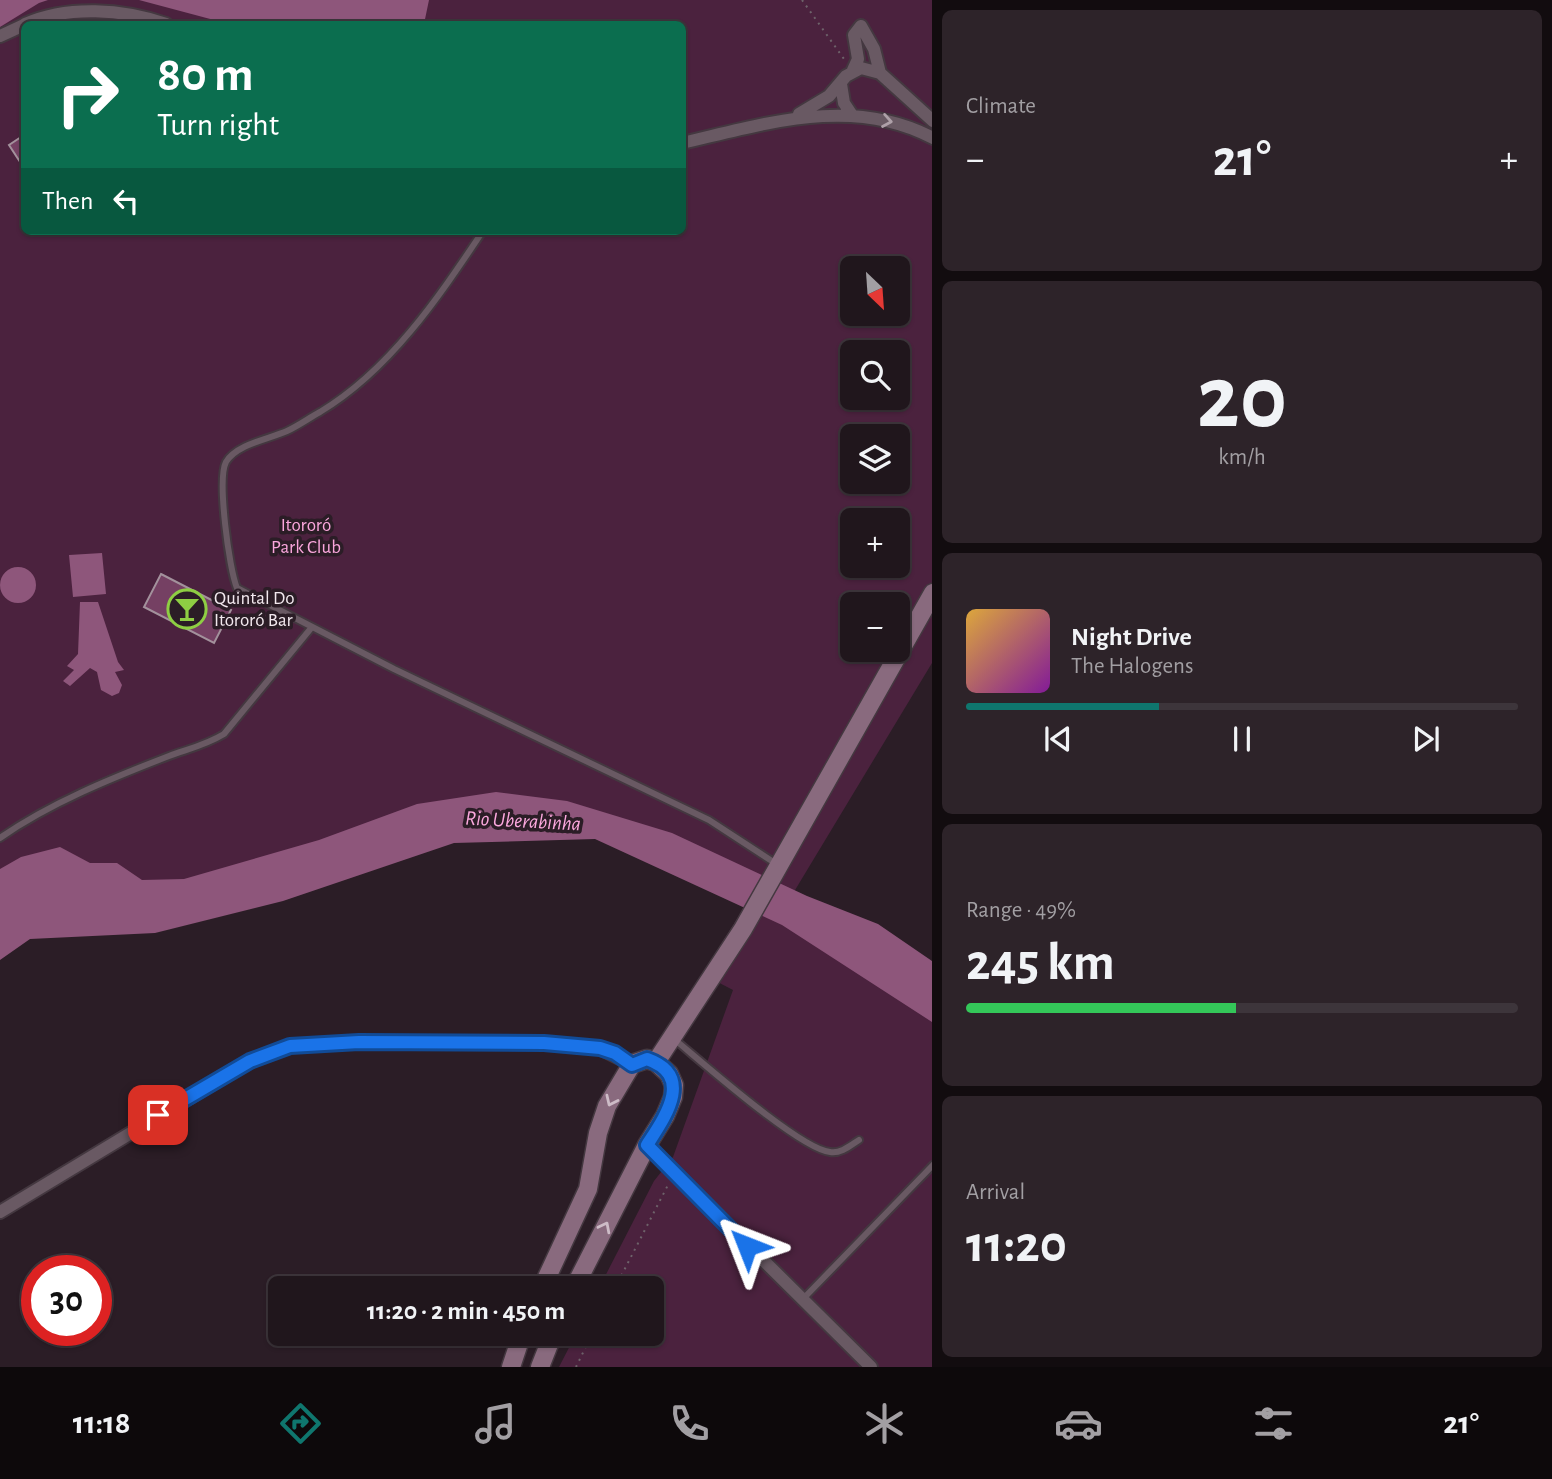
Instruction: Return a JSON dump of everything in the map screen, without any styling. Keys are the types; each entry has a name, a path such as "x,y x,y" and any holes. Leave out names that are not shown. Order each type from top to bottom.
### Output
{"street":[{"path":"40,21 74,12 108,12 152,21"},
{"path":"795,117 829,96 853,70 858,59 854,35 861,26 874,49 880,73"},
{"path":"0,36 21,27"},
{"path":"853,70 861,68 880,73 932,120"},
{"path":"841,84 844,103 852,116"},
{"path":"686,142 795,117 852,116 897,123 932,138"},
{"path":"656,1062 743,929 932,595"},
{"path":"0,1212 250,1061 290,1046 359,1042 544,1043 600,1048 615,1053 632,1065"},
{"path":"548,1276 589,1189 598,1133 607,1106 632,1065 647,1059 656,1062 669,1074 674,1085 673,1097 580,1276"},
{"path":"647,1145 871,1367"},
{"path":"511,1367 518,1346"},
{"path":"541,1367 549,1346"}],"lane":[{"path":"480,235 445,288 411,331 370,374 327,408 289,430 230,456 224,465 222,485 228,548 237,589 709,820 779,866"},
{"path":"0,838 46,808 170,756 209,743 224,734 312,627"},
{"path":"672,1038 799,1138 829,1152 839,1152 859,1140"},
{"path":"803,1300 932,1166"}],"path":[{"path":"802,0 833,47 853,70"},
{"path":"621,1276 674,1174"},
{"path":"576,1367 586,1346"}],"green space":[{"name":"Itororó Park Club","path":"0,0 932,0 932,663 780,915 932,999 932,1367 559,1367 570,1346 664,1346 664,1276 605,1276 654,1181 673,1157 733,990 702,974 749,900 589,818 0,910"}],"water":[{"path":"0,0 48,0 0,27"},
{"path":"139,0 429,0 425,21 218,21"},
{"path":"102,553 106,594 73,597 69,555"},
{"path":"18,567 31,572 36,585 31,598 18,603 5,598 0,585 5,572"},
{"path":"80,602 98,602 118,662 124,670 115,672 122,685 119,693 112,696 101,690 97,672 90,668 70,686 63,681 74,670 67,666 78,654"},
{"name":"Rio Uberabinha","path":"496,792 567,801 672,833 807,896 878,924 932,961 932,1022 782,925 595,839 454,843 283,901 155,933 30,939 0,960 0,869 21,857 60,847 90,863 117,863 142,880 184,879 319,840 417,804"}],"building":[{"path":"21,137 21,163 9,145"},
{"name":"Quintal Do Itororó Bar","path":"161,574 231,610 214,643 144,607"}],"place":[{"name":"Quintal Do Itororó Bar","path":"187,609"}],"route":[{"path":"158,1115 250,1061 290,1046 359,1042 448,1045 544,1043 600,1048 615,1053 632,1065 647,1059 656,1062 669,1074 674,1085 673,1097 647,1145 747,1246"}]}
